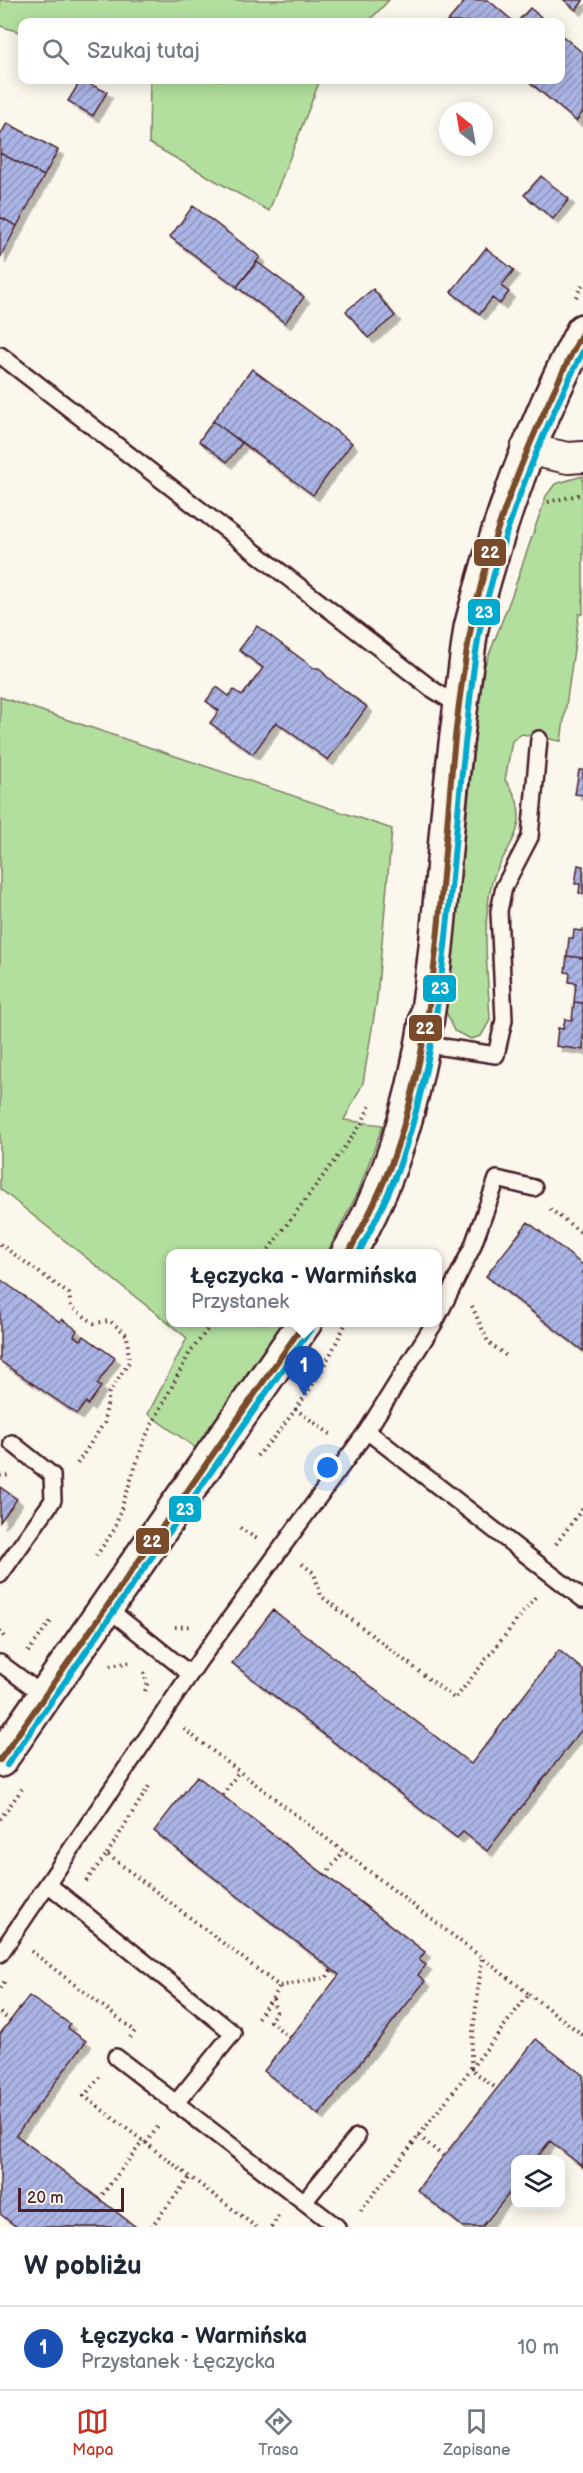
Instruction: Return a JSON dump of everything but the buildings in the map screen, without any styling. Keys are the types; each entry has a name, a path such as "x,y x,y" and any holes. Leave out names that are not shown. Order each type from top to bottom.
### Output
{"main road":[{"path":"351,1249 378,1195 397,1147 423,1044 460,707 471,628 484,576 526,449 583,331"},
{"path":"0,1760 302,1327"}],"street":[{"path":"526,449 568,458 583,458"}],"lane":[{"path":"0,355 432,689 460,707"},
{"path":"423,1044 496,1055 504,1020 499,911 504,887 530,837 539,739"},
{"path":"442,1310 466,1261 497,1179 534,1188"},
{"path":"0,1954 49,1885 190,1674 367,1431 432,1327"},
{"path":"367,1431 583,1599"},
{"path":"0,1575 53,1500 52,1475 12,1443"},
{"path":"106,1607 190,1674"},
{"path":"0,1663 46,1697"},
{"path":"49,1885 233,2033 176,2104"},
{"path":"116,2057 337,2227"},
{"path":"304,2202 357,2137"}],"path":[{"path":"548,502 583,494"},
{"path":"0,1244 69,1294 71,1307 94,1323 110,1320 127,1335 129,1362 109,1393 104,1423 73,1469"},
{"path":"471,1301 488,1342 509,1358"},
{"path":"90,1565 114,1530 144,1438 189,1354 210,1327"},
{"path":"295,1409 332,1354 344,1327"},
{"path":"552,1550 583,1508"},
{"path":"240,1528 278,1554 293,1557 315,1573 321,1596 455,1699 539,1592"},
{"path":"28,1651 53,1618"},
{"path":"170,1626 181,1629 199,1621"},
{"path":"104,1669 129,1661 139,1666 145,1673 147,1684 143,1698"},
{"path":"177,1723 583,2035"},
{"path":"179,1739 185,1730"},
{"path":"223,1795 239,1772"},
{"path":"69,1902 106,1854 155,1777"},
{"path":"326,1875 345,1851"},
{"path":"106,1854 279,1986 327,1977 331,1970"},
{"path":"32,1941 28,1948 135,2031 84,2096 256,2227"},
{"path":"471,2069 471,2048 482,1958"},
{"path":"252,2024 272,1999 279,1986"},
{"path":"315,2188 355,2219 529,1994"},
{"path":"272,1999 276,2012 270,2021 290,2038"},
{"path":"0,2013 10,2021"},
{"path":"471,2069 496,2089"},
{"path":"419,2136 444,2157"},
{"path":"99,2199 143,2141"},
{"path":"151,2227 190,2177"}],"green space":[{"path":"0,0 389,0 372,18 18,18 18,32 0,26"},
{"path":"150,84 318,84 269,211 149,143"},
{"path":"583,476 583,614 579,614 561,741 522,734 512,741 505,780 516,798 518,827 495,874 489,899 486,951 490,1020 481,1036 471,1039 454,1031 446,1011 482,673 546,496 555,484"},
{"path":"0,697 392,829 377,998 363,1083 344,1120 383,1125 359,1190 329,1249 166,1249 166,1321 0,1189"},
{"path":"173,1327 280,1327 196,1448 148,1414 187,1338"}],"transit line":[{"name":"22","path":"351,1249 374,1204 395,1153 413,1089 426,1024 442,892 460,694 480,590 490,552 517,476 548,402 583,331"},
{"name":"23","path":"361,1249 399,1168 418,1104 429,1052 445,947 460,789 480,629 510,522 551,418 583,351"},
{"name":"22","path":"0,1760 302,1327"},
{"name":"23","path":"7,1765 312,1327"}],"place":[{"name":"Łęczycka - Warmińska","path":"304,1396"}]}
